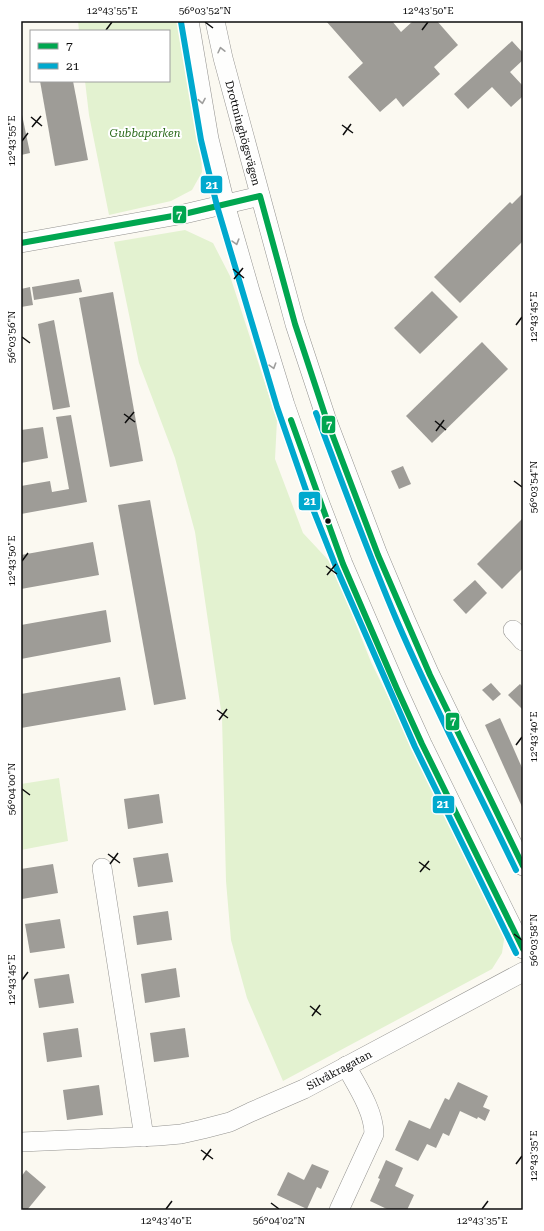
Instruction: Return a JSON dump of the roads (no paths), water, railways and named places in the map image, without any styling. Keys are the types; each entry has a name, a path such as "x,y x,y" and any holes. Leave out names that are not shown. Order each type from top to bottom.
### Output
{"street":[{"path":"189,21 209,139 225,204 285,405 343,564 397,689 422,744 523,949"},
{"name":"Drottninghögsvägen","path":"215,21 223,58 297,331 326,418 378,555 430,675 523,866"},
{"path":"21,243 184,214 260,196"},
{"path":"102,868 144,1137"},
{"name":"Silvåkragatan","path":"21,1142 181,1134 230,1122 304,1089 523,972"},
{"path":"339,1210 374,1134 374,1124 371,1114 346,1066"}],"park label":[{"name":"Gubbaparken","path":"145,133"}]}
